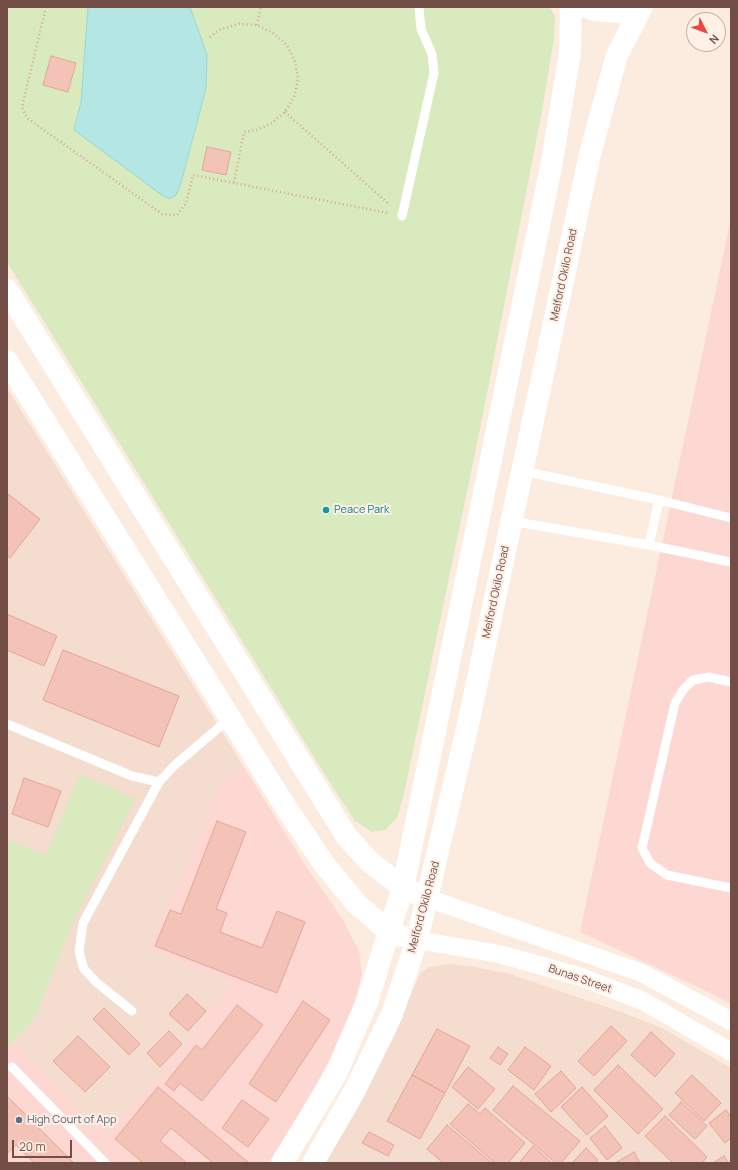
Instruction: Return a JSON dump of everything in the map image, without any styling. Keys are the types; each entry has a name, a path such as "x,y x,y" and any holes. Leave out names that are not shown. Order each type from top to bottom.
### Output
{"main road":[{"path":"282,1163 336,1074 367,1002 403,887 551,167 570,53 572,7"},
{"path":"587,7 594,10 619,12 638,7"},
{"name":"Melford Okilo Road","path":"313,1163 355,1090 392,1014 417,940 469,720 590,154 617,55 642,7"},
{"path":"7,290 347,837 371,863 403,887 428,898"},
{"path":"7,361 285,806 324,864 356,903 389,932 417,940"}],"street":[{"path":"428,898 642,974 731,1021"},
{"name":"Bunas Street","path":"417,940 499,954 578,976 643,1001 731,1052"}],"lane":[{"path":"402,216 434,72 432,54 421,29 419,7"},
{"path":"522,471 659,500 731,518"},
{"path":"649,545 659,500"},
{"path":"511,521 649,545 731,562"},
{"path":"731,682 709,677 693,680 683,690 675,703 642,848 650,863 667,875 731,888"},
{"path":"132,1011 96,982 84,969 79,952 83,923 159,782 175,765 230,718"},
{"path":"7,724 132,776 159,782"},
{"path":"12,1067 105,1163"}],"path":[{"path":"46,7 22,107 27,118 162,214 177,215 186,203 193,175 402,216"},
{"path":"257,25 261,7"},
{"path":"210,37 221,30 239,24 257,25 273,32 287,45 295,61 298,79 294,97 285,112 272,123 257,130 244,132 234,183"},
{"path":"285,112 402,216"}],"shaded area":[{"path":"731,218 731,1004 580,932"},
{"path":"7,388 242,764 222,782 230,983 187,1043 105,1135 13,1041 34,1020 73,922 46,855 7,840"},
{"path":"242,764 302,860 343,920 359,951 362,974 353,1006 329,1060 302,1111 268,1163 7,1163 7,1047 13,1041 105,1135 187,1043 230,983 149,948 222,782"},
{"path":"450,964 510,974 624,1013 664,1029 731,1068 731,1163 324,1163 354,1115 392,1041 420,973 430,967"}],"green space":[{"name":"Peace Park","path":"7,7 549,7 555,16 554,38 542,111 480,429 404,794 397,818 385,830 372,832 355,821 7,262"},
{"path":"80,774 135,799 73,922 34,1020 7,1047 7,840 46,855"}],"water":[{"path":"88,7 190,7 207,55 206,88 181,183 176,195 170,199 163,196 74,130 81,102"}],"building":[{"path":"51,56 76,63 68,92 43,85"},
{"path":"207,147 231,152 226,175 202,170"},
{"path":"8,494 40,519 10,558 7,556"},
{"path":"7,614 57,636 44,666 7,650"},
{"path":"63,650 179,696 159,747 43,700"},
{"path":"24,778 61,791 48,827 12,814"},
{"path":"217,821 246,832 216,909 227,913 220,932 262,948 277,911 305,922 277,993 155,946 170,910 181,914"},
{"path":"187,994 206,1011 188,1031 169,1014"},
{"path":"303,1001 330,1020 276,1102 249,1084"},
{"path":"237,1005 263,1025 202,1101 180,1083 174,1091 165,1084 196,1045 202,1050"},
{"path":"104,1008 140,1044 129,1055 93,1019"},
{"path":"611,1026 627,1041 594,1076 578,1061"},
{"path":"437,1029 470,1046 445,1093 412,1075"},
{"path":"169,1031 182,1044 160,1067 147,1053"},
{"path":"651,1032 675,1054 655,1077 631,1055"},
{"path":"78,1036 110,1067 85,1092 53,1061"},
{"path":"498,1047 508,1054 500,1065 490,1058"},
{"path":"525,1047 551,1066 534,1090 508,1070"},
{"path":"618,1065 663,1109 638,1134 594,1090"},
{"path":"468,1067 495,1089 478,1109 452,1087"},
{"path":"561,1071 576,1088 551,1112 535,1094"},
{"path":"412,1075 445,1093 420,1139 387,1121"},
{"path":"692,1075 721,1103 704,1121 675,1093"},
{"path":"513,1086 580,1141 561,1163 556,1163 493,1110"},
{"path":"158,1087 249,1163 213,1163 171,1128 160,1141 187,1163 143,1163 115,1139"},
{"path":"582,1087 608,1116 587,1135 561,1107"},
{"name":"High Court of App","path":"7,1096 74,1163 34,1163 16,1145 7,1154"},
{"path":"242,1100 269,1119 248,1147 222,1128"},
{"path":"681,1102 707,1126 695,1139 669,1115"},
{"path":"468,1104 480,1114 485,1108 525,1143 508,1163 495,1163 450,1124"},
{"path":"726,1110 731,1117 731,1138 725,1143 709,1123"},
{"path":"665,1116 707,1157 702,1163 673,1163 645,1136"},
{"path":"447,1125 492,1163 443,1163 427,1149"},
{"path":"605,1126 622,1148 607,1160 590,1138"},
{"path":"369,1132 394,1145 388,1156 362,1143"},
{"path":"533,1146 552,1163 519,1163"},
{"path":"586,1148 598,1160 595,1163 572,1163"},
{"path":"634,1152 640,1163 615,1163"},
{"path":"724,1156 729,1163 713,1163"}],"place":[{"name":"Peace Park","path":"326,510"},
{"name":"High Court of App","path":"19,1120"}]}
